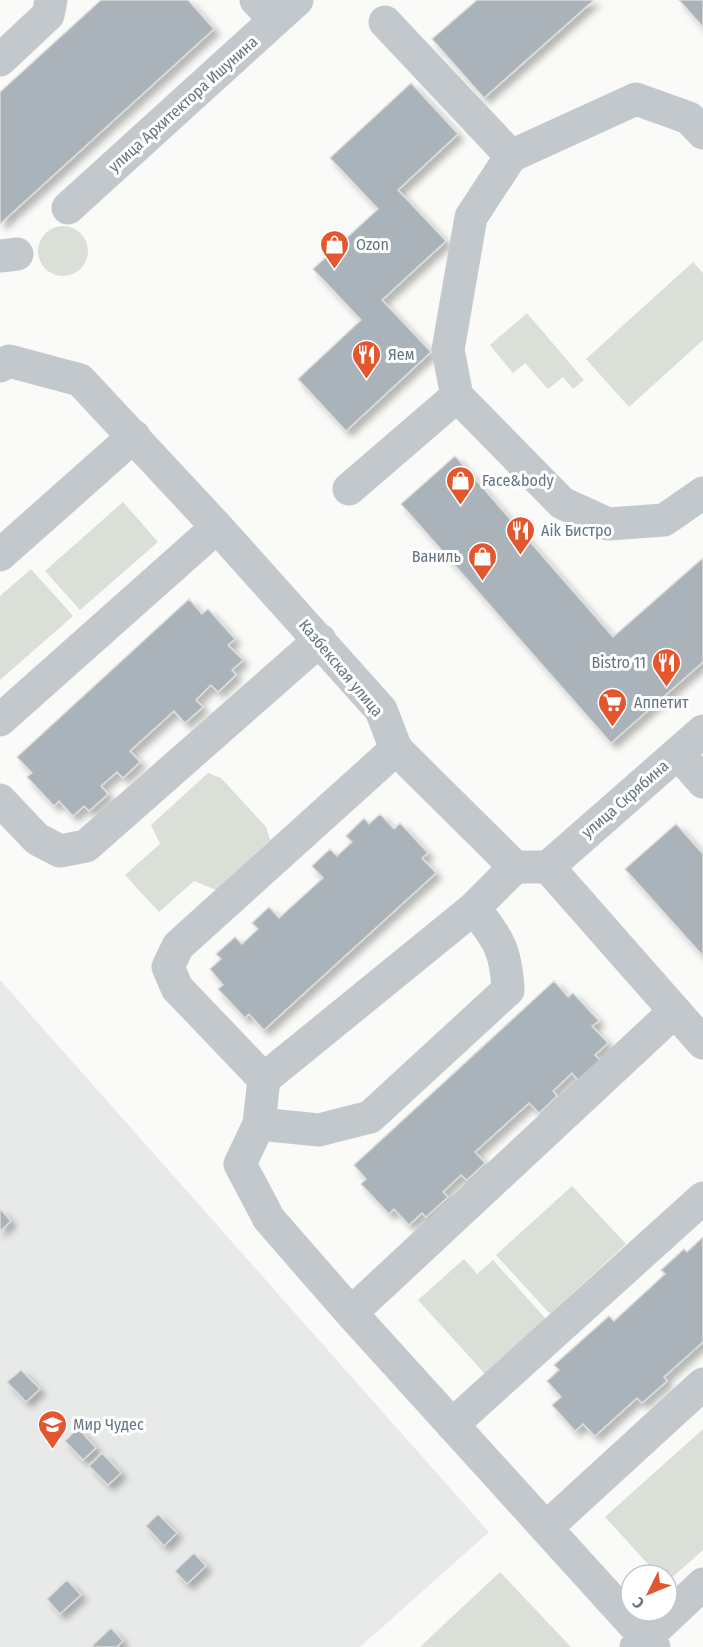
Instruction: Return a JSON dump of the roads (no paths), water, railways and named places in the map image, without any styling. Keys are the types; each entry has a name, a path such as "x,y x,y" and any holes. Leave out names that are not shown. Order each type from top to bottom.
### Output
{"street":[{"path":"0,60 48,15 51,0"},
{"name":"улица Архитектора Ишунина","path":"68,208 276,7"},
{"path":"385,22 511,156"},
{"path":"703,133 689,118 636,99 511,156 471,217 448,350 457,396 562,503 608,524 664,520 703,493"},
{"name":"Казбекская улица","path":"0,366 9,361 80,380 134,436 381,710 396,749 515,867"},
{"path":"349,489 457,396"},
{"path":"0,555 134,436"},
{"path":"0,720 217,527"},
{"path":"0,800 37,839 60,851 86,846 320,640"},
{"name":"улица Скрябина","path":"548,867 703,731"},
{"path":"264,1079 177,988 168,967 178,946 396,749"},
{"path":"678,753 703,782"},
{"path":"703,1043 548,867 515,867 474,908 264,1079 259,1124 240,1164 269,1219 546,1528 645,1644 703,1584"},
{"path":"259,1124 319,1130 370,1117 508,990 507,970 499,939 474,908"},
{"path":"351,1313 675,1011"},
{"path":"452,1425 703,1198"},
{"path":"546,1528 703,1384"}],"place":[{"name":"Ozon","path":"335,270"},
{"name":"Яем","path":"367,380"},
{"name":"Face&body","path":"461,506"},
{"name":"Aik Бистро","path":"520,556"},
{"name":"Ваниль","path":"482,582"},
{"name":"Bistro 11","path":"667,688"},
{"name":"Аппетит","path":"613,728"},
{"name":"Мир Чудес","path":"52,1450"}]}
